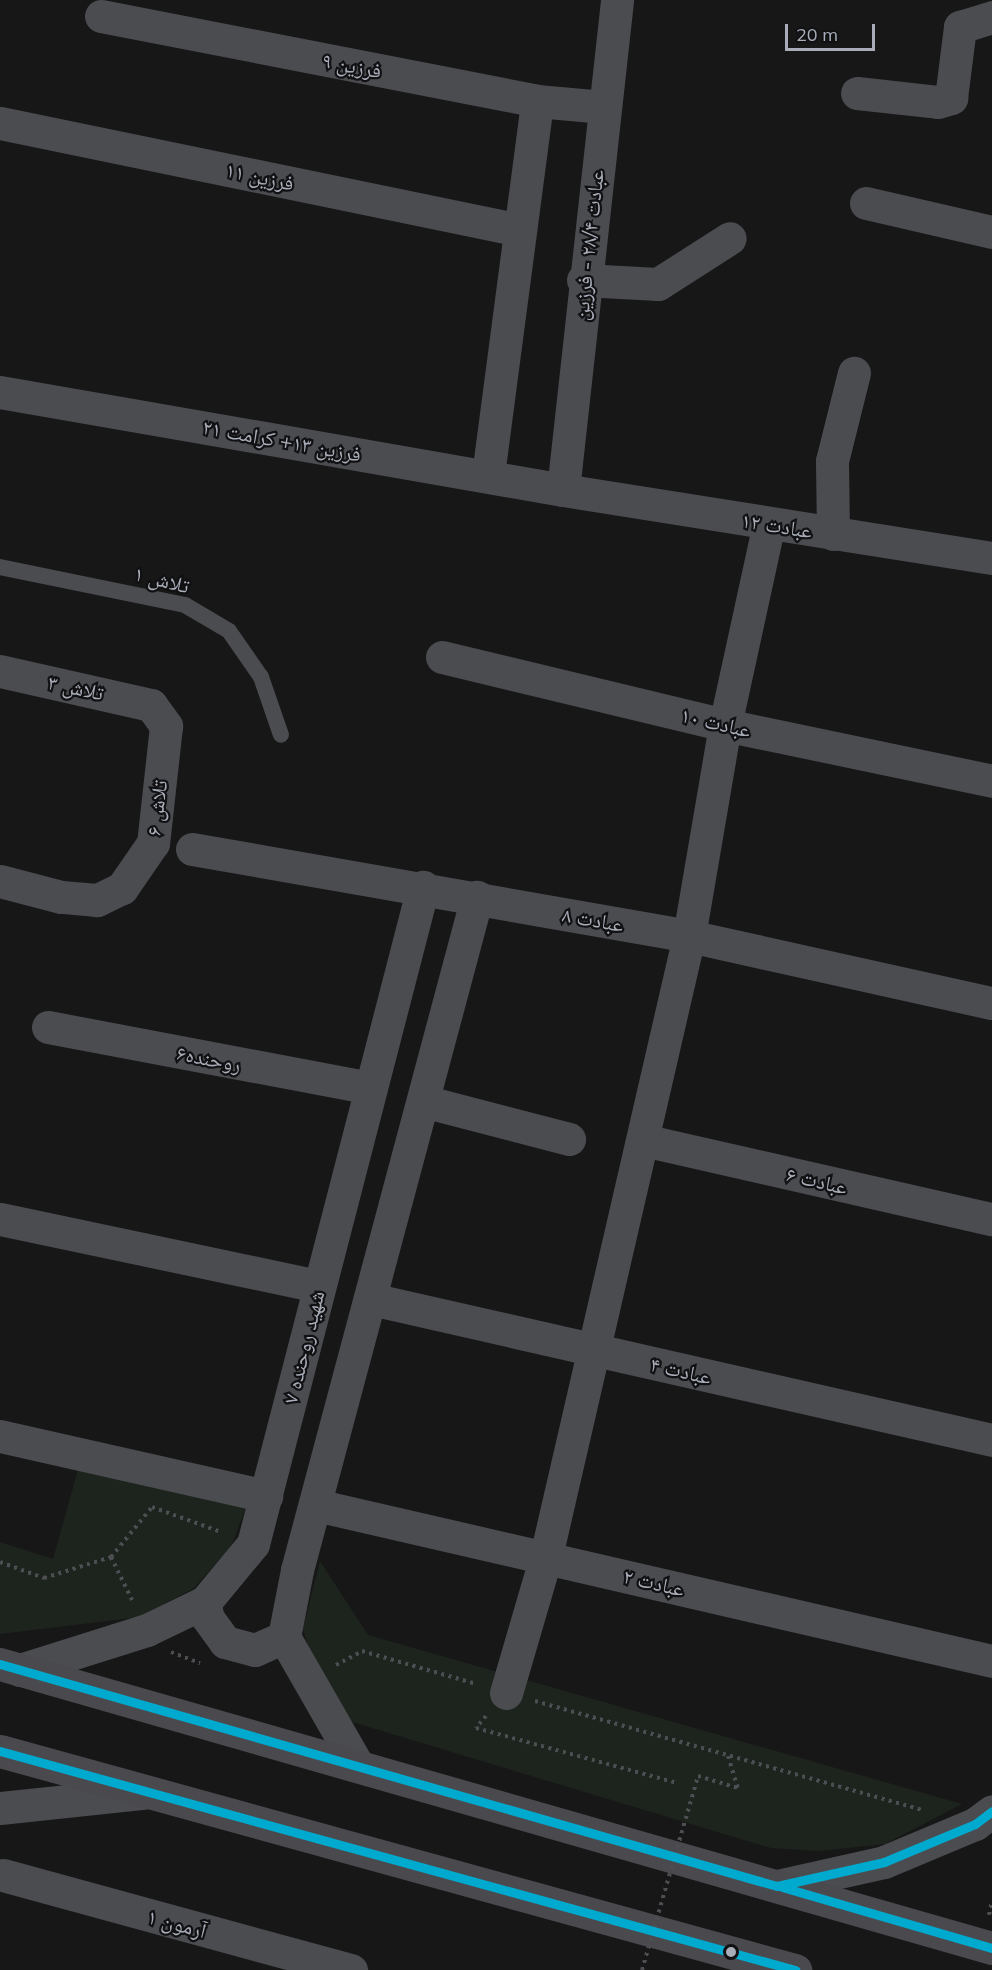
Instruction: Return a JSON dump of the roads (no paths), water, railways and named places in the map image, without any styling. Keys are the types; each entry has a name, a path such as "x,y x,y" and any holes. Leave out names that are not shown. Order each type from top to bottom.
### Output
{"main road":[{"path":"10,1667 992,1948"},
{"path":"0,1751 143,1793 795,1970"}],"street":[{"name":"عبادت ۲۸/۴ - فرزین","path":"563,490 583,280 617,0"},
{"name":"فرزین ۹","path":"102,16 537,101 604,106"},
{"path":"857,93 938,102 951,98 960,27 992,17"},
{"path":"488,475 537,101"},
{"name":"فرزین ۱۱","path":"0,123 520,230"},
{"path":"866,202 992,232"},
{"path":"583,280 658,284 730,238"},
{"path":"833,534 832,461 854,373"},
{"name":"فرزین ۱۳+ کرامت ۲۱","path":"0,392 488,475 563,490"},
{"name":"عبادت ۱۲","path":"563,490 992,558"},
{"path":"506,1693 546,1556 689,936 725,725 769,524"},
{"name":"عبادت ۱۰","path":"442,657 725,725 992,780"},
{"name":"تلاش ۳","path":"0,671 151,705"},
{"name":"تلاش ۶","path":"0,881 61,897 97,900 122,888 153,843 166,726 151,705"},
{"name":"عبادت ۸","path":"192,849 423,886 689,936 992,1003"},
{"name":"شهید روحنده ۷","path":"10,1667 147,1630 205,1602 253,1544 317,1286 423,886"},
{"path":"358,1766 305,1682 284,1637 316,1505 477,897"},
{"name":"روحنده۶","path":"48,1027 370,1088"},
{"path":"423,1101 569,1139"},
{"name":"عبادت ۶","path":"643,1140 992,1219"},
{"path":"0,1219 317,1286"},
{"name":"عبادت ۴","path":"371,1299 992,1440"},
{"path":"0,1436 266,1496"},
{"name":"عبادت ۲","path":"316,1505 546,1556 992,1661"},
{"path":"205,1602 207,1617 225,1642 255,1650 284,1637"},
{"path":"0,1808 143,1793"},
{"path":"777,1886 884,1862 975,1824 992,1811"},
{"name":"آرمون ۱","path":"3,1875 351,1970"}],"lane":[{"name":"تلاش ۱","path":"0,567 185,605 229,631 261,677 281,735"}]}
